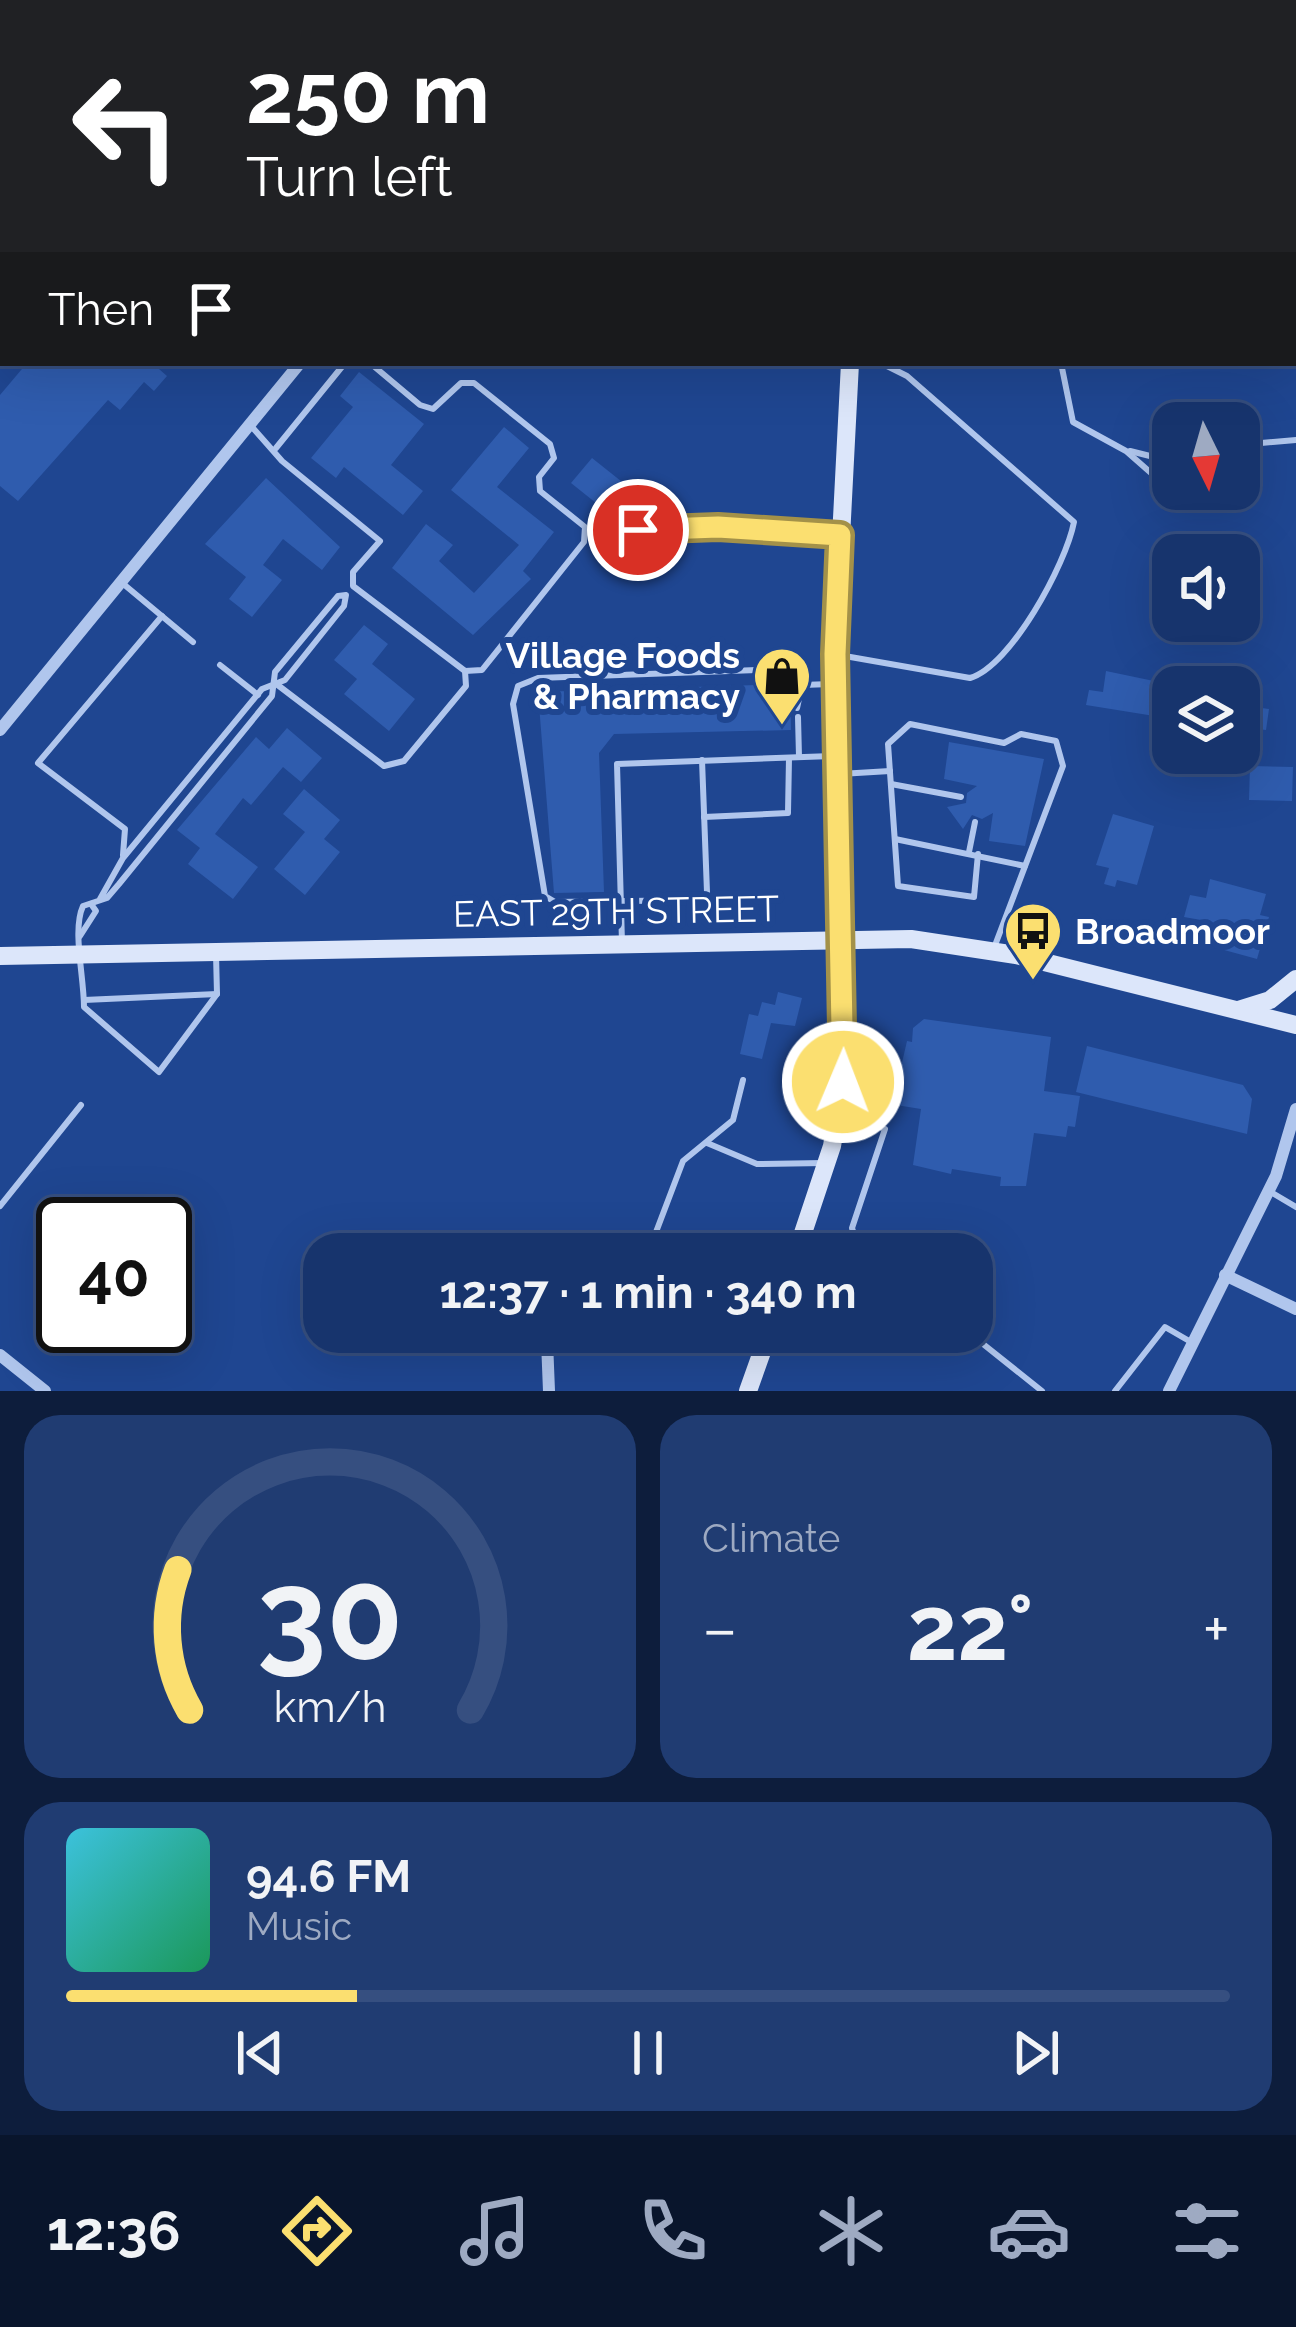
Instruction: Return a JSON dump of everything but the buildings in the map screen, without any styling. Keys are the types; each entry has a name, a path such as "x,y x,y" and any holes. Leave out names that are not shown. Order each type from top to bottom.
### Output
{"main road":[{"path":"803,1233 840,1112 844,938 835,654 850,366"},
{"name":"EAST 29TH STREET","path":"0,956 81,946 216,952 910,939 993,952 1296,1025"},
{"path":"1237,1011 1270,1000 1296,979"},
{"path":"748,1391 762,1353"}],"street":[{"path":"0,730 298,366"},
{"path":"1169,1391 1269,1191 1296,1109"},
{"path":"1225,1275 1296,1309"},
{"path":"547,1353 549,1391"},
{"path":"0,1355 45,1391"}],"lane":[{"path":"276,448 343,366"},
{"path":"353,586 465,671 482,670 584,542 585,527 540,491 538,477 554,458 550,444 475,383 461,383 433,409 420,405 374,366"},
{"path":"835,654 970,678 987,673 1037,607 1074,522 976,432 907,376 887,366"},
{"path":"1061,366 1073,422 1126,451 1152,473"},
{"path":"216,952 217,994 159,1072 84,1006 81,946 96,902 123,858 257,695 284,680 344,606 353,572 380,541 282,461 276,448 249,425"},
{"path":"1260,444 1296,440"},
{"path":"1126,451 1150,456"},
{"path":"638,530 718,527 840,535"},
{"path":"122,581 193,642"},
{"path":"123,858 124,829 38,763 162,616"},
{"path":"220,665 257,695"},
{"path":"702,760 706,896 555,902 545,896 513,704 518,686 538,678 786,669 802,685 836,685"},
{"path":"275,683 384,766 404,761 466,686 465,671"},
{"path":"96,902 119,884 258,713 275,683"},
{"path":"704,817 788,813 802,685"},
{"path":"975,822 974,897 898,886 888,744 910,724 1004,743 1021,734 1056,742 1063,766 993,952"},
{"path":"622,945 617,764 794,757 890,771"},
{"path":"891,784 961,797"},
{"path":"895,839 1025,866"},
{"path":"84,1000 217,994"},
{"path":"656,1233 683,1161 733,1120 743,1080"},
{"path":"0,1206 81,1105"},
{"path":"840,1112 885,1129 854,1233"},
{"path":"707,1142 757,1164 827,1163"},
{"path":"1269,1191 1296,1207"},
{"path":"1115,1391 1165,1327 1191,1342"},
{"path":"993,1352 1042,1391"}],"place":[{"name":"Village Foods & Pharmacy","path":"782,727"},
{"name":"Broadmoor","path":"1033,982"}],"route":[{"path":"638,530 718,527 840,535 835,654 844,938 843,1082"}]}
